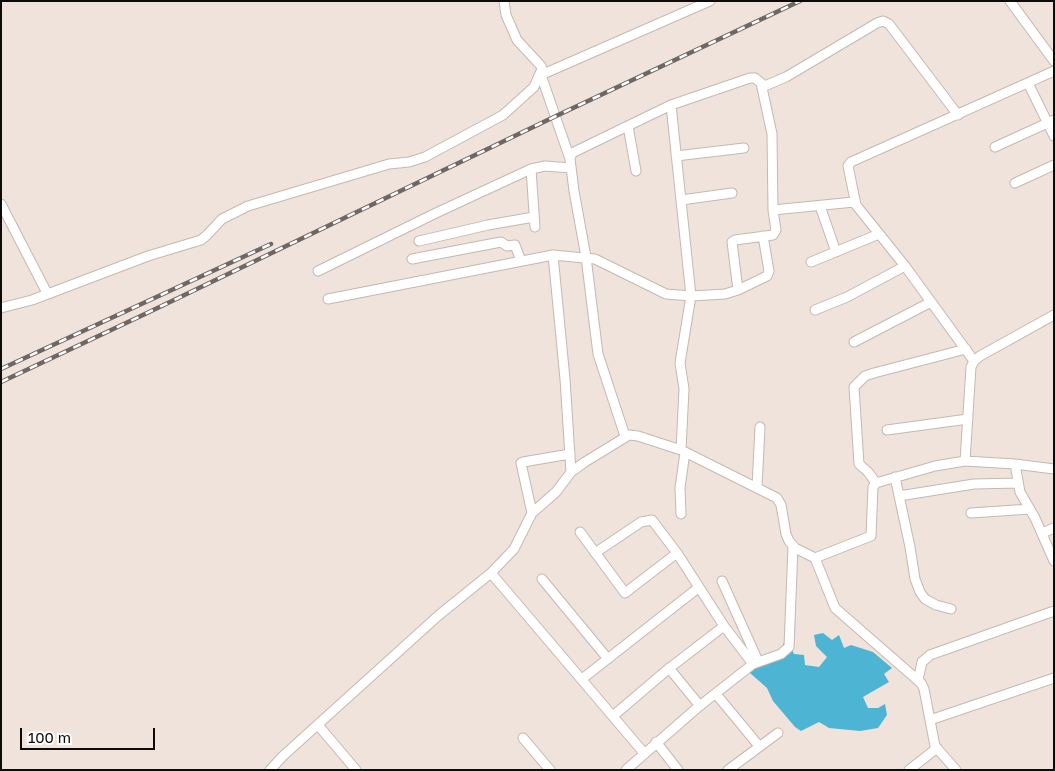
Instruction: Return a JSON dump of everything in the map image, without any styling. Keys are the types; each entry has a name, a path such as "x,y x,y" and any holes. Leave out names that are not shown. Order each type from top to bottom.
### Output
{"street":[{"path":"1,308 32,300 148,256 201,240 222,219 248,206 389,164 409,162 425,157 503,115 534,86 542,69 517,40 506,15 504,1"},
{"path":"540,75 710,1"},
{"path":"1010,1 1054,61"},
{"path":"762,88 883,21 889,24 958,115"},
{"path":"974,361 905,266 854,202 848,166 850,162 1054,71"},
{"path":"540,75 570,163 586,257 598,354 625,436"},
{"path":"570,163 572,153 576,150 671,105 750,78 754,78 761,83 772,134 773,210 776,232 773,235 734,240 731,243 738,290"},
{"path":"1028,83 1051,122 1054,136"},
{"path":"671,105 691,296 680,363 684,389 683,451 680,488 681,514"},
{"path":"995,147 1051,122"},
{"path":"628,126 636,171"},
{"path":"676,156 744,148"},
{"path":"318,271 436,213 532,169 570,163"},
{"path":"1015,183 1054,165"},
{"path":"532,169 535,227"},
{"path":"681,200 732,193"},
{"path":"773,210 854,202"},
{"path":"1,204 47,293"},
{"path":"820,206 836,252"},
{"path":"419,241 488,225 534,217"},
{"path":"811,262 879,234"},
{"path":"328,299 553,255 595,258 666,294 691,296 725,294 738,290 769,274 763,236"},
{"path":"412,259 501,242 507,246 515,245 521,261"},
{"path":"553,255 572,472"},
{"path":"815,310 847,297 905,266"},
{"path":"854,342 931,302"},
{"path":"965,461 971,366 974,361 1054,315"},
{"path":"876,482 859,464 854,387 865,376 966,349"},
{"path":"887,430 968,419"},
{"path":"757,487 760,427"},
{"path":"270,770 439,615 491,573 514,549 532,513 556,492 572,472 625,436 638,436 683,451 777,498 786,534 793,546 816,558 831,602 835,608 918,680 924,689 936,748 956,770"},
{"path":"532,513 521,463 570,454"},
{"path":"816,558 871,536 873,487 876,482 935,466 965,461 1054,469"},
{"path":"1015,464 1020,492 1030,508 1054,561"},
{"path":"895,477 915,579 920,592 925,599 936,605 951,609"},
{"path":"899,496 974,484 1018,484"},
{"path":"971,513 1030,508"},
{"path":"595,553 641,522 650,520 654,522 724,626 756,662"},
{"path":"1042,533 1054,528"},
{"path":"580,532 625,593 676,553"},
{"path":"626,770 656,742 756,662 780,654 789,647 793,546"},
{"path":"491,573 644,753"},
{"path":"542,579 608,659"},
{"path":"722,581 756,662"},
{"path":"582,678 698,588"},
{"path":"918,680 922,662 930,655 1054,611"},
{"path":"613,716 669,668 724,626"},
{"path":"669,668 700,706"},
{"path":"930,720 1054,678"},
{"path":"716,694 759,746"},
{"path":"318,725 356,770"},
{"path":"728,770 778,733"},
{"path":"523,738 550,770"},
{"path":"656,742 678,770"},
{"path":"909,770 936,748"}],"water":[{"path":"823,633 832,640 839,635 844,648 851,645 873,652 892,668 884,674 889,682 863,697 868,708 878,708 885,704 887,715 878,728 860,731 829,728 819,722 801,731 795,727 773,701 767,688 750,673 748,666 781,650 786,637 794,654 804,655 805,665 819,667 827,657 816,646 814,635"}],"railway":[{"path":"1,382 800,1"},
{"path":"1,369 271,244"}]}
